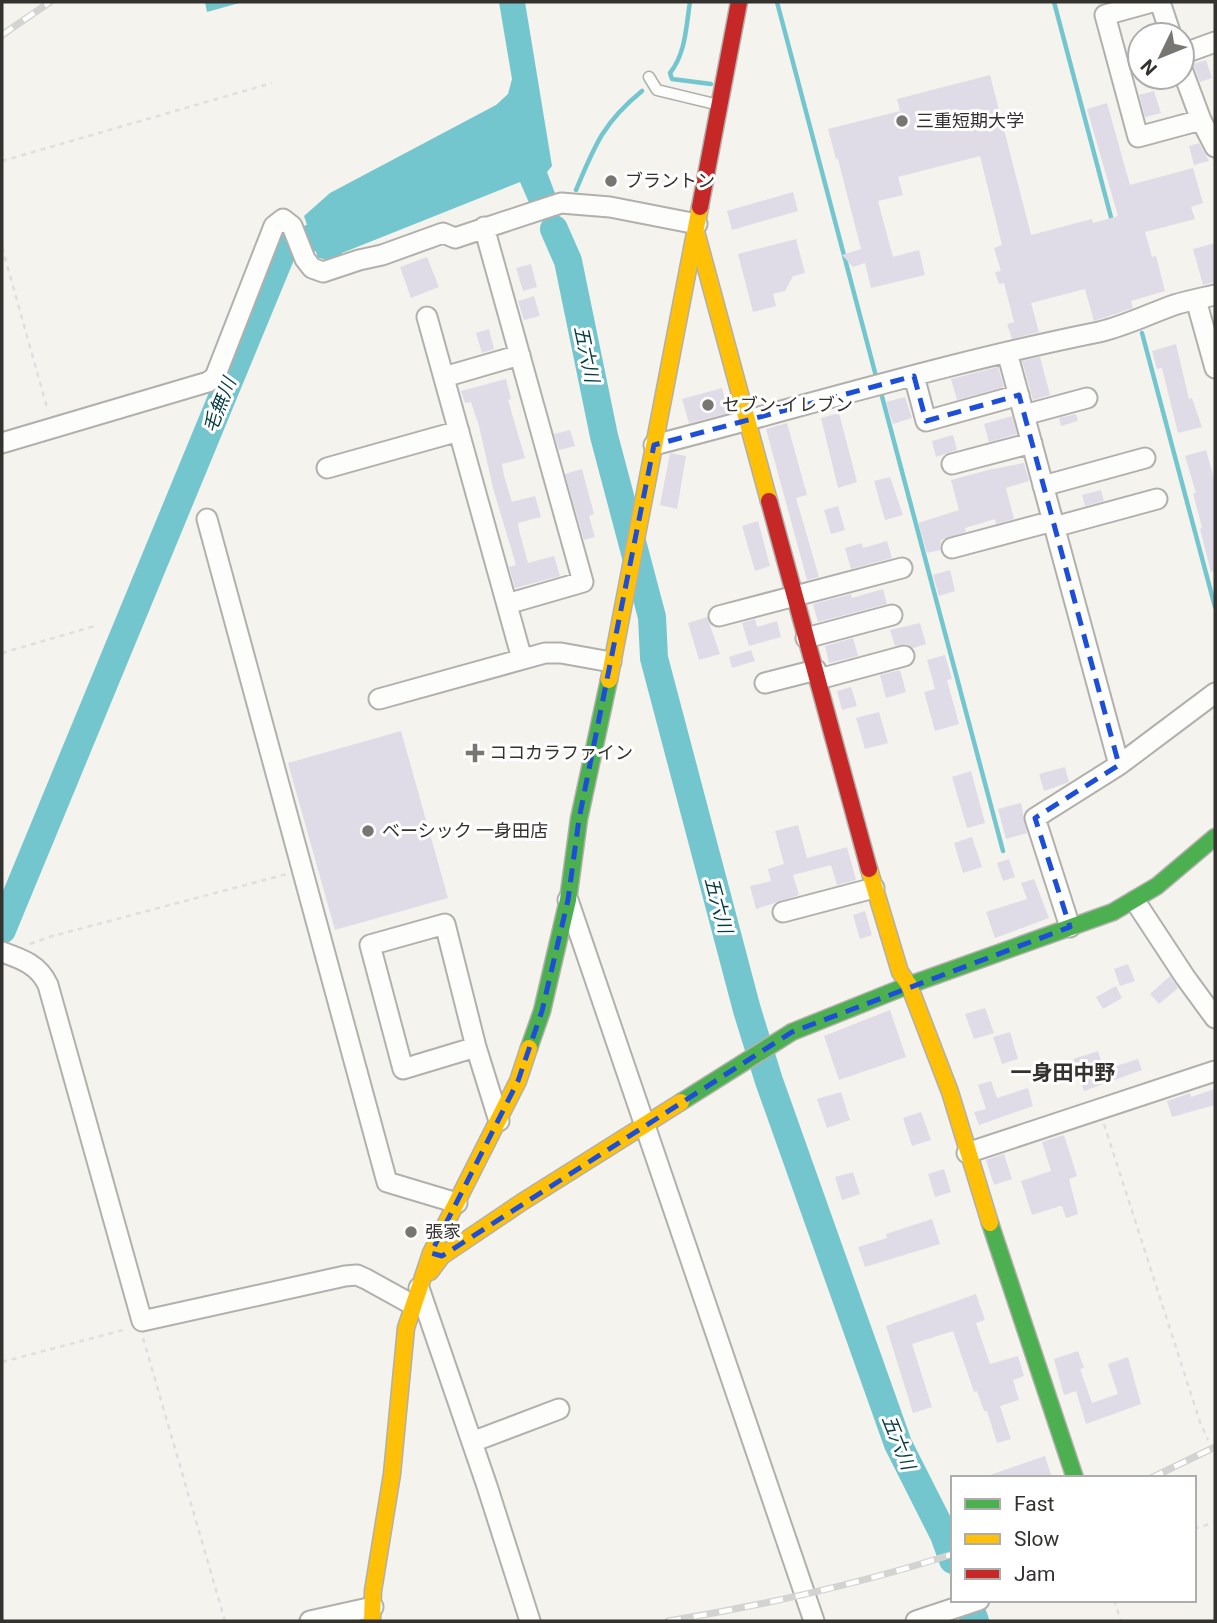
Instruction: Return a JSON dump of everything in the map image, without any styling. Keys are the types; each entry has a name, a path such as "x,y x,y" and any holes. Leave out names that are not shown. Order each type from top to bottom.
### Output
{"street":[{"path":"310,1621 372,1614 392,1474 406,1328 416,1296 437,1254 457,1203 518,1081 534,1035 568,900 579,819 626,593 717,104 739,2"},
{"path":"1152,2 1105,15 1138,137 1201,120"},
{"path":"1160,2 1166,21"},
{"path":"1196,49 1215,42"},
{"path":"1190,91 1215,147"},
{"path":"2,443 208,382 215,377 274,226 282,219 292,226 304,259 312,268 323,272 359,260 382,256 443,233 455,239 561,203 610,207 696,227"},
{"path":"484,227 583,582 507,604"},
{"path":"696,227 874,888 900,972 909,985 950,1092 967,1153 1073,1476"},
{"path":"654,445 1070,336 1099,332 1206,297 1215,368"},
{"path":"427,317 522,659"},
{"path":"1007,352 1119,765"},
{"path":"444,377 520,355"},
{"path":"915,376 926,421 1019,395"},
{"path":"1024,415 1087,398"},
{"path":"327,468 459,431"},
{"path":"952,464 1032,443"},
{"path":"1043,486 1145,458"},
{"path":"952,548 1157,499"},
{"path":"207,519 387,1182 457,1203"},
{"path":"719,616 902,568"},
{"path":"806,638 892,615"},
{"path":"379,699 545,653 562,653 611,662"},
{"path":"765,683 904,656"},
{"path":"1070,927 1035,818 1119,765 1215,693"},
{"path":"437,1254 792,1032 909,985 1105,915 1135,901 1169,877 1215,837"},
{"path":"783,912 874,888"},
{"path":"568,900 814,1621"},
{"path":"1135,901 1215,1018"},
{"path":"476,1047 403,1069 370,945 445,924 476,1047 499,1121"},
{"path":"2,952 21,958 38,969 48,985 142,1321 345,1276 357,1275 416,1296 472,1441 530,1621"},
{"path":"967,1153 1215,1071"},
{"path":"472,1441 559,1409"},
{"path":"916,1621 973,1602"}],"lane":[{"path":"649,76 657,90 717,104"}],"path":[{"path":"2,161 272,83"},
{"path":"2,247 53,428"},
{"path":"2,653 95,626"},
{"path":"21,958 31,944 49,937 302,870"},
{"path":"1100,1109 1208,1440"},
{"path":"2,1362 136,1327 142,1321"},
{"path":"142,1321 141,1331 225,1621"},
{"path":"1196,1528 1215,1522"},
{"path":"1115,1602 1121,1621"}],"highlighted area":[{"path":"914,376 926,421 1019,395 1119,765 1035,818 1070,927 792,1032 442,1256 431,1253 518,1081 542,1011 568,900 579,819 654,445"}],"water":[{"path":"205,2 243,2 207,12"},
{"path":"499,2 525,2 552,166 547,172 556,196 530,205 520,182 342,253 335,261 318,258 304,216 330,193 496,105 508,94 512,79"}],"building":[{"path":"1206,60 1212,78 1200,82 1196,63"},
{"path":"990,75 1031,235 1092,219 1093,223 1118,216 1087,109 1107,103 1130,185 1193,168 1203,203 1191,207 1195,219 1145,232 1152,257 1156,256 1165,291 1131,301 1133,308 1094,321 1085,289 1031,303 1039,332 1012,339 1007,324 1014,322 1004,283 999,284 995,272 1001,271 994,248 1002,245 980,156 898,177 903,195 878,201 893,257 919,250 925,275 871,288 865,263 853,267 842,255 861,249 828,129 900,111 897,99"},
{"path":"1154,91 1161,113 1145,117 1139,95"},
{"path":"1199,143 1209,161 1194,165 1189,146"},
{"path":"793,192 798,211 732,230 727,211"},
{"path":"796,239 805,273 793,276 785,291 773,294 776,306 753,312 738,254"},
{"path":"1215,243 1215,282 1203,285 1193,249"},
{"path":"427,257 439,287 411,298 400,267"},
{"path":"531,264 537,287 523,291 516,268"},
{"path":"534,296 540,316 524,320 518,301"},
{"path":"489,329 494,349 482,353 476,333"},
{"path":"1176,344 1189,399 1192,398 1202,427 1178,433 1162,368 1157,369 1152,351"},
{"path":"1040,357 1050,395 1033,400 1022,361"},
{"path":"998,367 1004,387 957,400 951,379"},
{"path":"506,379 511,399 508,400 525,458 502,464 504,476 512,502 535,496 541,517 518,523 528,563 554,556 560,576 515,588 509,567 516,565 493,488 479,426 471,402 465,403 461,391"},
{"name":"セブン-イレブン","path":"722,388 729,413 689,423 682,399"},
{"path":"905,397 912,418 893,424 886,402"},
{"path":"839,413 857,482 838,488 821,418"},
{"path":"1076,414 1078,421 1061,426 1059,418"},
{"path":"1012,416 1017,434 989,442 984,424"},
{"path":"787,423 807,495 796,498 819,577 807,580 766,429"},
{"path":"570,430 575,446 559,450 554,434"},
{"path":"953,435 957,450 936,457 932,441"},
{"path":"1206,450 1215,482 1215,571 1211,572 1193,493 1196,493 1185,456"},
{"path":"670,453 686,456 677,509 660,505"},
{"path":"1024,463 1029,481 1006,488 1014,519 996,524 995,519 965,528 966,532 941,540 940,550 927,553 918,523 959,510 951,480"},
{"path":"582,469 594,514 589,516 595,537 584,540 565,474"},
{"path":"890,477 903,515 885,520 874,481"},
{"path":"1101,490 1104,501 1085,506 1082,495"},
{"path":"838,506 845,530 831,534 824,510"},
{"path":"758,521 770,566 755,571 742,526"},
{"path":"887,541 892,558 851,569 845,548 862,543 863,548"},
{"path":"950,570 955,591 939,596 933,575"},
{"path":"883,589 887,604 818,622 813,604 851,594 852,598"},
{"path":"707,617 720,654 699,660 688,623"},
{"path":"755,619 757,627 777,621 781,637 749,646 742,623"},
{"path":"920,623 926,644 913,648 906,644 895,646 890,630"},
{"path":"853,638 858,656 829,663 825,646"},
{"path":"751,650 755,661 732,668 729,657"},
{"path":"945,655 952,679 947,680 959,724 935,731 924,692 935,689 927,660"},
{"path":"900,670 906,692 886,698 880,675"},
{"path":"851,687 857,706 842,710 837,691"},
{"path":"879,712 888,743 865,749 856,718"},
{"name":"ベーシック 一身田店","path":"401,731 448,898 335,930 288,763"},
{"path":"1065,767 1069,782 1044,791 1039,774"},
{"path":"971,771 985,823 967,828 952,777"},
{"path":"1021,803 1027,833 1006,839 998,809"},
{"path":"798,825 807,858 847,847 856,880 837,885 831,865 793,875 799,895 756,909 750,886 771,881 768,869 784,864 775,831"},
{"path":"972,837 982,867 963,873 954,843"},
{"path":"1009,859 1015,877 1003,881 997,863"},
{"path":"1034,879 1049,918 995,938 986,912 1027,899 1021,883"},
{"path":"865,911 872,935 860,939 853,915"},
{"path":"1128,964 1135,981 1120,986 1114,969"},
{"path":"1170,976 1178,988 1159,1004 1150,994"},
{"path":"1116,986 1122,998 1103,1009 1096,997"},
{"path":"985,1008 994,1033 974,1039 965,1014"},
{"path":"890,1010 906,1057 839,1080 824,1036"},
{"path":"1010,1032 1018,1059 1002,1064 993,1037"},
{"path":"1098,1051 1104,1070 1138,1059 1142,1070 1084,1091 1073,1059"},
{"path":"991,1081 997,1098 1028,1088 1033,1106 979,1125 974,1112 986,1109 978,1085"},
{"path":"1215,1089 1215,1105 1172,1117 1167,1101 1190,1093 1191,1097"},
{"path":"841,1092 850,1120 827,1128 817,1099"},
{"path":"921,1112 931,1140 912,1146 903,1118"},
{"path":"1064,1135 1077,1176 1069,1179 1078,1214 1066,1218 1060,1206 1032,1215 1021,1181 1051,1171 1042,1142"},
{"path":"1004,1154 1012,1179 994,1185 986,1160"},
{"path":"944,1169 951,1192 935,1197 928,1174"},
{"path":"853,1172 860,1194 842,1200 835,1177"},
{"path":"932,1219 940,1244 865,1267 858,1247 887,1238 886,1234"},
{"path":"976,1294 985,1320 976,1323 990,1364 1018,1356 1024,1376 1013,1380 1019,1400 1000,1406 1011,1439 997,1443 987,1411 984,1411 977,1391 974,1392 953,1331 912,1344 932,1407 913,1413 886,1326"},
{"path":"1078,1351 1084,1368 1080,1369 1092,1403 1118,1394 1108,1364 1128,1357 1141,1404 1086,1424 1076,1391 1064,1395 1054,1359"},
{"path":"1045,1456 1051,1476 990,1476"}],"waterway":[{"path":"690,2 682,48 670,73 672,79 711,84"},
{"path":"777,2 877,380"},
{"path":"1054,2 1112,221"},
{"path":"576,190 609,125 642,91"},
{"path":"548,214 554,229"},
{"name":"毛無川","path":"2,930 283,250 346,223"},
{"name":"五六川","path":"554,229 568,261 604,436 652,617 654,658 747,1010 769,1081 898,1444 944,1535 951,1554"},
{"path":"1142,333 1215,607"},
{"path":"880,389 1003,851"},
{"name":"五六川","path":"968,1602 975,1621"}],"railway":[{"path":"2,35 50,2"},
{"path":"1155,1476 1215,1447"},
{"path":"668,1621 812,1593 951,1555"}],"traffic: fast":[{"path":"529,1048 542,1011 568,900 579,819 609,680"},
{"path":"681,1102 792,1032 909,985 1113,912 1157,886 1215,837"},
{"path":"990,1223 1074,1476"}],"traffic: slow":[{"path":"609,680 700,207"},
{"path":"697,235 769,501"},
{"path":"869,869 900,972 909,985 950,1092 990,1223"},
{"path":"372,1621 373,1591 392,1474 406,1328 431,1253 518,1081 529,1048"},
{"path":"430,1272 442,1256 681,1102"}],"traffic: jam":[{"path":"700,207 739,2"},
{"path":"769,501 869,869"}],"place":[{"name":"三重短期大学","path":"902,121"},
{"name":"ブラントン","path":"611,181"},
{"name":"セブン-イレブン","path":"708,405"},
{"name":"ココカラファイン","path":"475,753"},
{"name":"ベーシック 一身田店","path":"368,831"},
{"name":"張家","path":"411,1232"}],"district":[{"name":"一身田中野","path":"1063,1073"}]}
